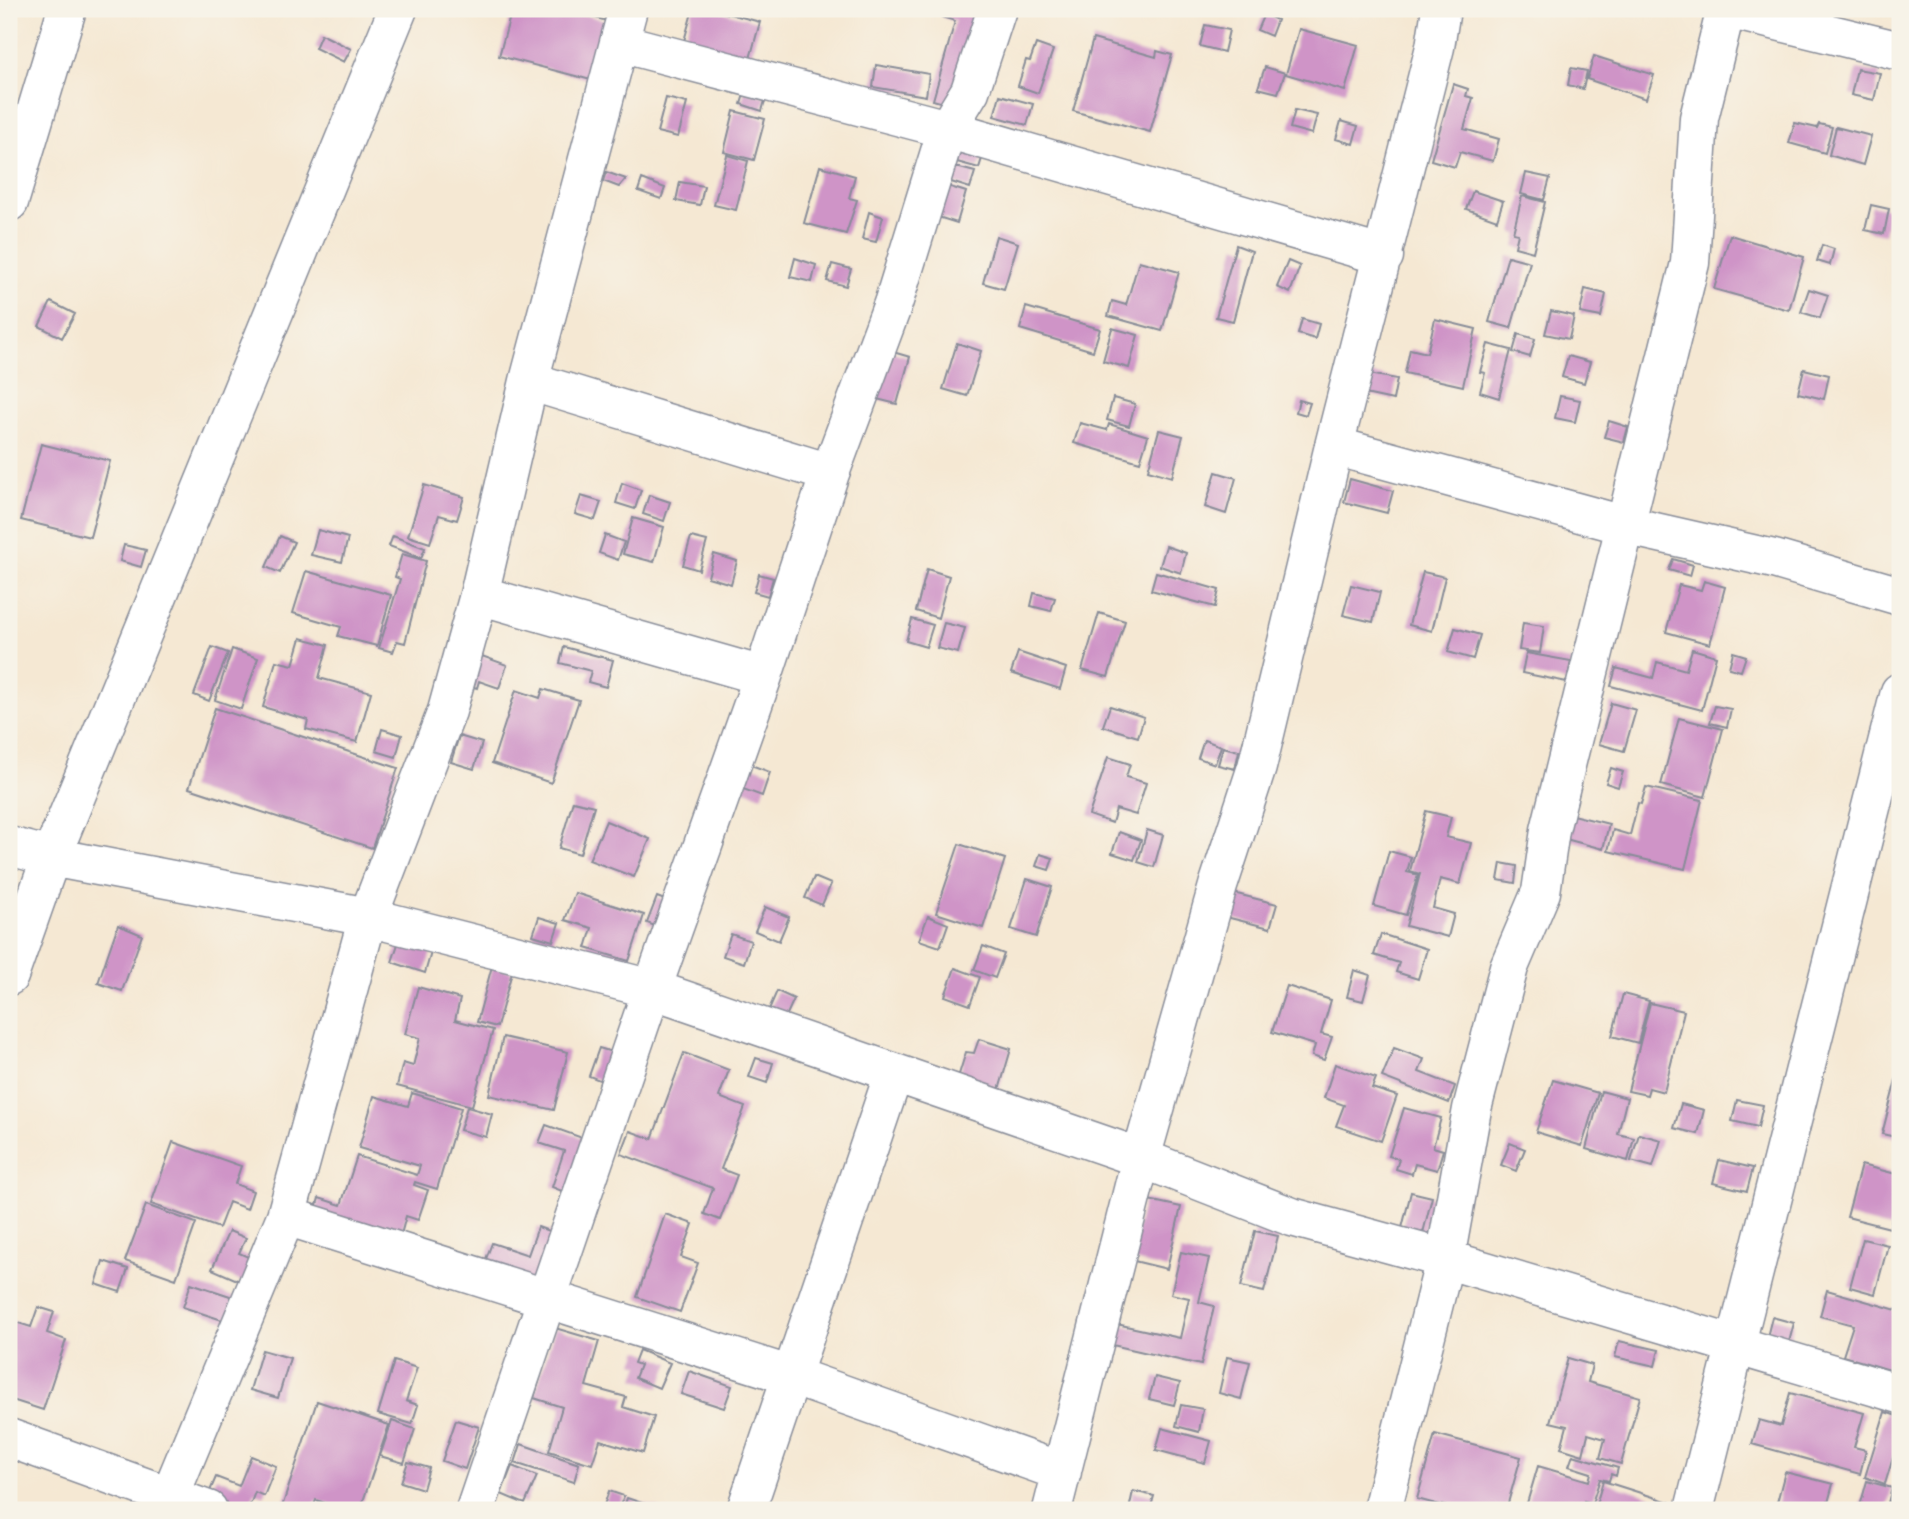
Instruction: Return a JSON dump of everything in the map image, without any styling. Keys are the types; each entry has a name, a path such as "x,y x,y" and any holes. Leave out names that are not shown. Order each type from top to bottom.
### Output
{"street":[{"path":"9,202 67,9"},
{"path":"9,976 51,857 398,9"},
{"path":"475,1510 652,989 763,676 830,473 893,304 947,129 970,91 997,9"},
{"path":"1052,1510 1141,1158 1218,886 1257,767 1334,446 1435,47 1441,9"},
{"path":"1382,1510 1445,1259 1472,1109 1509,967 1541,892 1550,830 1690,263 1699,118 1727,9 1900,51"},
{"path":"166,1503 286,1216 368,917 447,711 479,595 529,381 624,26 947,129 1384,256"},
{"path":"529,381 830,473"},
{"path":"1334,446 1624,525 1774,559 1900,596"},
{"path":"479,595 763,676"},
{"path":"1694,1510 1900,692"},
{"path":"9,846 51,857 368,917 652,989 1141,1158 1292,1217 1445,1259 1900,1394"},
{"path":"746,1510 894,1073"},
{"path":"286,1216 792,1376 1062,1472"},
{"path":"9,1438 166,1503 208,1510"}],"building":[{"path":"512,9 563,9 607,21 591,80 499,56"},
{"path":"693,9 711,9 760,22 748,66 682,48"},
{"path":"945,9 977,9 951,105 933,100 955,21 942,17"},
{"path":"1264,14 1277,20 1271,36 1257,30"},
{"path":"1205,25 1229,30 1224,52 1200,46"},
{"path":"1299,29 1358,45 1345,91 1286,74"},
{"path":"321,34 351,49 344,62 315,48"},
{"path":"1093,39 1156,57 1157,51 1172,55 1150,132 1073,111"},
{"path":"1036,44 1053,50 1038,93 1018,86 1026,60 1030,61"},
{"path":"1594,56 1654,75 1646,99 1587,79"},
{"path":"876,65 929,74 926,96 873,87"},
{"path":"1265,67 1285,73 1278,93 1258,88"},
{"path":"1571,68 1587,71 1583,89 1568,85"},
{"path":"1857,69 1880,73 1874,100 1851,95"},
{"path":"1453,84 1468,89 1466,96 1473,98 1464,129 1499,139 1493,161 1460,152 1455,167 1431,160"},
{"path":"745,91 766,97 762,111 741,104"},
{"path":"1000,95 1033,104 1027,125 994,116"},
{"path":"666,98 687,103 678,137 657,132"},
{"path":"1295,110 1317,115 1312,134 1290,128"},
{"path":"734,111 765,119 754,160 724,152"},
{"path":"1341,121 1358,126 1353,144 1336,139"},
{"path":"1795,123 1817,128 1819,124 1832,127 1825,153 1789,143"},
{"path":"1836,127 1871,136 1863,165 1829,155"},
{"path":"961,146 984,152 979,168 957,162"},
{"path":"727,155 748,161 736,210 714,205"},
{"path":"820,166 855,176 849,198 857,200 846,234 804,223"},
{"path":"952,166 975,172 970,188 948,181"},
{"path":"606,172 626,179 619,187 603,181"},
{"path":"1526,173 1550,178 1544,200 1521,194"},
{"path":"642,179 665,188 661,199 638,191"},
{"path":"680,182 704,186 700,205 676,201"},
{"path":"944,185 966,192 957,223 935,216"},
{"path":"1473,191 1503,201 1497,220 1466,209"},
{"path":"1522,196 1545,202 1533,252 1515,247 1518,234 1513,233"},
{"path":"1871,205 1889,209 1884,234 1865,230"},
{"path":"869,212 883,217 876,242 862,239"},
{"path":"1730,235 1804,257 1789,310 1714,289"},
{"path":"996,236 1018,243 1004,289 983,283"},
{"path":"1236,245 1252,251 1233,321 1216,317"},
{"path":"1822,245 1834,249 1830,265 1817,261"},
{"path":"1508,256 1530,262 1511,328 1489,322"},
{"path":"795,258 816,265 812,282 790,277"},
{"path":"1139,261 1179,272 1162,331 1108,316 1112,301 1126,305"},
{"path":"1288,261 1300,266 1290,293 1277,287"},
{"path":"832,264 851,269 846,286 827,281"},
{"path":"1585,289 1606,294 1601,317 1580,313"},
{"path":"1809,289 1828,295 1820,318 1801,312"},
{"path":"51,302 75,314 62,338 39,326"},
{"path":"1026,307 1100,329 1093,351 1020,329"},
{"path":"1551,311 1574,316 1569,339 1545,334"},
{"path":"1302,319 1319,324 1315,339 1298,334"},
{"path":"1435,319 1476,329 1463,386 1405,373 1410,349 1427,353"},
{"path":"1112,328 1138,335 1129,368 1103,361"},
{"path":"1518,334 1535,339 1530,357 1513,352"},
{"path":"957,343 981,351 967,396 943,389"},
{"path":"1488,344 1511,350 1499,398 1480,392 1485,373 1480,372"},
{"path":"886,350 910,357 897,404 873,398"},
{"path":"1568,356 1590,362 1584,383 1562,377"},
{"path":"1804,369 1829,375 1824,399 1798,393"},
{"path":"1369,374 1397,379 1393,400 1365,394"},
{"path":"1560,396 1580,400 1575,422 1555,418"},
{"path":"1113,398 1135,404 1129,426 1107,420"},
{"path":"1299,400 1310,403 1306,415 1296,412"},
{"path":"1609,421 1628,427 1624,442 1604,437"},
{"path":"1080,423 1107,430 1109,424 1148,436 1140,462 1074,443"},
{"path":"1159,430 1183,436 1172,477 1148,470"},
{"path":"41,444 110,461 90,537 21,520"},
{"path":"1216,472 1236,478 1226,514 1205,507"},
{"path":"1350,479 1393,491 1387,513 1344,502"},
{"path":"622,483 641,490 635,509 616,503"},
{"path":"424,485 464,497 457,520 439,515 430,543 408,536"},
{"path":"649,495 670,502 664,521 643,514"},
{"path":"581,496 601,502 595,520 575,514"},
{"path":"633,518 664,527 654,562 623,554"},
{"path":"318,530 348,538 342,562 311,555"},
{"path":"605,535 624,542 618,560 599,553"},
{"path":"280,536 294,542 280,573 266,567"},
{"path":"393,536 425,548 421,558 389,546"},
{"path":"691,537 707,541 699,570 683,565"},
{"path":"124,545 146,550 141,567 120,561"},
{"path":"1166,546 1186,553 1181,573 1160,566"},
{"path":"402,554 426,561 405,643 397,641 393,652 379,648 400,579 395,577"},
{"path":"714,554 737,561 731,584 708,577"},
{"path":"1673,559 1693,565 1690,576 1669,570"},
{"path":"927,569 949,576 938,618 916,611"},
{"path":"306,571 391,595 377,646 338,636 341,627 293,613"},
{"path":"1156,572 1219,590 1215,607 1151,590"},
{"path":"1423,572 1445,577 1432,631 1409,625"},
{"path":"759,574 773,578 768,596 754,592"},
{"path":"1704,581 1725,587 1710,644 1666,632 1679,585 1701,590"},
{"path":"1351,585 1380,592 1373,622 1343,615"},
{"path":"1034,593 1055,598 1051,611 1031,606"},
{"path":"1099,613 1125,621 1108,677 1082,670"},
{"path":"912,619 933,625 926,647 906,641"},
{"path":"944,623 965,628 958,653 937,648"},
{"path":"1523,623 1544,626 1540,653 1519,650"},
{"path":"1455,628 1480,635 1473,659 1448,652"},
{"path":"301,638 328,645 319,678 371,692 357,742 306,729 308,720 263,707 276,661 293,665"},
{"path":"212,647 228,653 209,701 194,695"},
{"path":"564,647 613,660 606,687 588,682 591,671 560,663"},
{"path":"232,649 258,658 241,709 215,700"},
{"path":"1692,649 1716,656 1702,710 1611,686 1616,668 1653,678 1657,662 1686,670"},
{"path":"468,651 507,665 499,688 479,681 477,688 457,682"},
{"path":"1018,652 1066,668 1060,689 1011,673"},
{"path":"1733,652 1746,656 1741,671 1729,668"},
{"path":"1526,653 1571,661 1567,682 1522,673"},
{"path":"543,689 579,700 551,783 492,763 516,690 540,698"},
{"path":"1611,703 1636,710 1624,751 1599,744"},
{"path":"1110,706 1144,717 1138,737 1103,726"},
{"path":"1715,706 1731,709 1727,727 1710,723"},
{"path":"215,708 398,768 372,848 189,788"},
{"path":"1679,718 1723,729 1705,797 1661,785"},
{"path":"382,729 402,735 396,757 376,751"},
{"path":"459,736 482,743 474,769 451,762"},
{"path":"1204,740 1221,746 1215,764 1198,758"},
{"path":"1223,747 1239,751 1235,769 1218,765"},
{"path":"1108,757 1130,764 1126,777 1146,783 1136,815 1116,809 1112,823 1089,815"},
{"path":"751,765 770,772 762,796 743,789"},
{"path":"1611,768 1623,772 1618,787 1606,783"},
{"path":"1646,787 1702,800 1685,869 1608,851 1613,830 1630,835 1638,803 1641,804"},
{"path":"573,801 594,806 580,854 559,848"},
{"path":"1426,811 1451,817 1446,837 1471,843 1460,884 1440,879 1433,908 1454,914 1448,937 1406,926 1420,874 1410,871"},
{"path":"1564,813 1609,824 1603,849 1558,837"},
{"path":"606,821 650,839 634,877 589,860"},
{"path":"1147,830 1163,835 1154,867 1138,862"},
{"path":"1119,832 1141,840 1134,860 1112,853"},
{"path":"959,844 1005,859 983,928 936,913"},
{"path":"1389,851 1411,857 1407,872 1418,875 1406,915 1374,906"},
{"path":"1040,854 1053,858 1049,870 1036,866"},
{"path":"1501,863 1517,866 1515,883 1498,880"},
{"path":"814,877 831,884 822,905 805,898"},
{"path":"1027,879 1052,887 1036,937 1011,929"},
{"path":"575,893 644,915 629,961 586,948 592,928 565,920"},
{"path":"1233,893 1277,904 1270,928 1226,917"},
{"path":"657,897 670,902 660,928 647,923"},
{"path":"765,907 789,917 779,941 755,931"},
{"path":"928,916 948,924 940,947 919,940"},
{"path":"539,917 559,923 553,941 533,935"},
{"path":"118,925 142,935 122,991 98,983"},
{"path":"731,934 751,941 744,963 723,956"},
{"path":"1381,934 1427,949 1418,979 1396,972 1399,963 1374,955"},
{"path":"400,938 432,949 425,973 392,962"},
{"path":"983,946 1004,954 995,978 974,970"},
{"path":"492,966 512,972 497,1027 477,1022"},
{"path":"955,968 980,977 970,1005 945,996"},
{"path":"1354,970 1370,975 1363,1001 1347,997"},
{"path":"1287,986 1331,1000 1321,1034 1332,1037 1324,1060 1312,1056 1315,1045 1272,1032"},
{"path":"418,987 460,999 455,1020 493,1030 472,1106 397,1086 403,1063 413,1066 420,1038 405,1034"},
{"path":"777,991 794,999 784,1021 767,1014"},
{"path":"1623,994 1649,1001 1638,1043 1612,1036"},
{"path":"1650,1003 1684,1011 1664,1092 1649,1088 1647,1095 1628,1091"},
{"path":"503,1037 568,1052 554,1110 489,1095"},
{"path":"979,1039 1011,1049 997,1097 956,1084 966,1052 974,1053"},
{"path":"599,1048 612,1052 602,1081 589,1076"},
{"path":"1394,1048 1424,1059 1419,1072 1455,1086 1449,1103 1382,1077"},
{"path":"684,1053 729,1070 719,1097 745,1107 721,1169 737,1175 720,1220 704,1214 713,1188 621,1154 630,1131 652,1139"},
{"path":"756,1058 773,1063 767,1083 749,1077"},
{"path":"1335,1064 1376,1078 1372,1088 1397,1096 1381,1141 1336,1126 1344,1105 1324,1098"},
{"path":"1553,1080 1598,1093 1582,1146 1536,1132"},
{"path":"1896,1080 1900,1081 1900,1138 1882,1134"},
{"path":"1601,1091 1627,1098 1618,1134 1634,1138 1628,1161 1586,1149"},
{"path":"412,1093 461,1108 437,1189 415,1182 414,1185 428,1190 418,1220 406,1216 399,1242 314,1215 319,1198 341,1205 357,1156 417,1175 420,1166 359,1148 374,1096 408,1106"},
{"path":"1737,1100 1763,1105 1758,1127 1732,1121"},
{"path":"1681,1104 1704,1110 1698,1134 1674,1128"},
{"path":"467,1107 492,1114 486,1137 460,1130"},
{"path":"1404,1108 1441,1118 1433,1147 1443,1150 1437,1170 1415,1164 1412,1174 1396,1169 1399,1159 1389,1156"},
{"path":"546,1125 588,1140 569,1194 552,1187 564,1151 539,1143"},
{"path":"1639,1134 1661,1140 1653,1167 1631,1161"},
{"path":"173,1142 241,1166 235,1184 253,1191 247,1209 229,1202 219,1228 151,1204"},
{"path":"1510,1143 1525,1149 1516,1171 1501,1165"},
{"path":"1719,1160 1753,1168 1747,1191 1713,1183"},
{"path":"1861,1165 1900,1175 1890,1228 1847,1217"},
{"path":"1411,1192 1432,1197 1423,1233 1402,1228"},
{"path":"1144,1199 1181,1207 1167,1269 1130,1260"},
{"path":"146,1205 196,1223 176,1279 125,1261"},
{"path":"665,1214 693,1224 681,1257 698,1263 680,1312 637,1297"},
{"path":"538,1227 557,1234 538,1286 483,1267 492,1243 528,1255"},
{"path":"229,1231 246,1238 239,1253 255,1260 244,1283 212,1269"},
{"path":"1255,1231 1278,1236 1264,1292 1241,1287"},
{"path":"1863,1239 1888,1245 1875,1294 1850,1287"},
{"path":"1181,1252 1209,1258 1199,1302 1214,1306 1201,1365 1108,1344 1112,1323 1180,1338 1189,1298 1171,1294"},
{"path":"103,1261 128,1269 120,1292 96,1284"},
{"path":"191,1283 236,1298 228,1322 183,1307"},
{"path":"1827,1290 1900,1311 1900,1333 1890,1370 1843,1356 1853,1325 1820,1316"},
{"path":"38,1307 54,1312 47,1333 66,1340 43,1410 9,1399 9,1320 31,1327"},
{"path":"1772,1317 1794,1323 1788,1346 1766,1341"},
{"path":"555,1328 599,1341 586,1386 626,1397 623,1407 654,1417 643,1453 600,1440 592,1464 549,1451 562,1407 534,1398"},
{"path":"1619,1341 1659,1350 1655,1366 1615,1357"},
{"path":"262,1350 290,1358 278,1398 250,1390"},
{"path":"639,1350 670,1363 659,1388 635,1378 640,1365 634,1363"},
{"path":"1227,1357 1250,1362 1241,1399 1219,1393"},
{"path":"1568,1358 1592,1365 1588,1382 1640,1397 1621,1464 1600,1458 1605,1439 1588,1434 1583,1455 1561,1448 1567,1426 1550,1422"},
{"path":"394,1361 417,1368 406,1401 418,1405 412,1424 378,1414"},
{"path":"689,1371 732,1386 724,1408 681,1394"},
{"path":"1155,1377 1180,1383 1174,1405 1149,1399"},
{"path":"1790,1393 1864,1413 1854,1447 1866,1450 1860,1474 1752,1444 1759,1420 1781,1426"},
{"path":"317,1401 389,1425 360,1510 347,1510 316,1500 312,1510 281,1510"},
{"path":"1181,1405 1203,1409 1199,1432 1176,1426"},
{"path":"1885,1412 1900,1417 1900,1434 1885,1484 1865,1477"},
{"path":"456,1420 479,1427 465,1469 442,1461"},
{"path":"392,1421 415,1429 404,1463 380,1456"},
{"path":"1162,1428 1211,1441 1205,1463 1156,1450"},
{"path":"1435,1434 1521,1457 1506,1510 1459,1510 1417,1499"},
{"path":"521,1444 579,1464 574,1482 515,1463"},
{"path":"1573,1455 1618,1468 1616,1476 1611,1474 1609,1481 1600,1479 1592,1503 1584,1501 1582,1510 1525,1510 1538,1466 1589,1481 1591,1473 1569,1466"},
{"path":"251,1456 276,1466 264,1496 255,1492 248,1510 236,1510 207,1498 216,1477 239,1486"},
{"path":"408,1462 429,1468 423,1489 401,1482"},
{"path":"512,1466 537,1476 525,1504 501,1494"},
{"path":"1785,1472 1833,1484 1826,1510 1775,1510"},
{"path":"1603,1481 1669,1502 1666,1510 1614,1510 1596,1505"},
{"path":"1867,1481 1892,1488 1886,1510 1859,1510"},
{"path":"609,1491 624,1496 618,1510 603,1508"},
{"path":"1133,1491 1154,1496 1150,1510 1129,1510"},
{"path":"627,1498 663,1510 623,1510"},
{"path":"1188,1503 1215,1509 1186,1510"}]}
